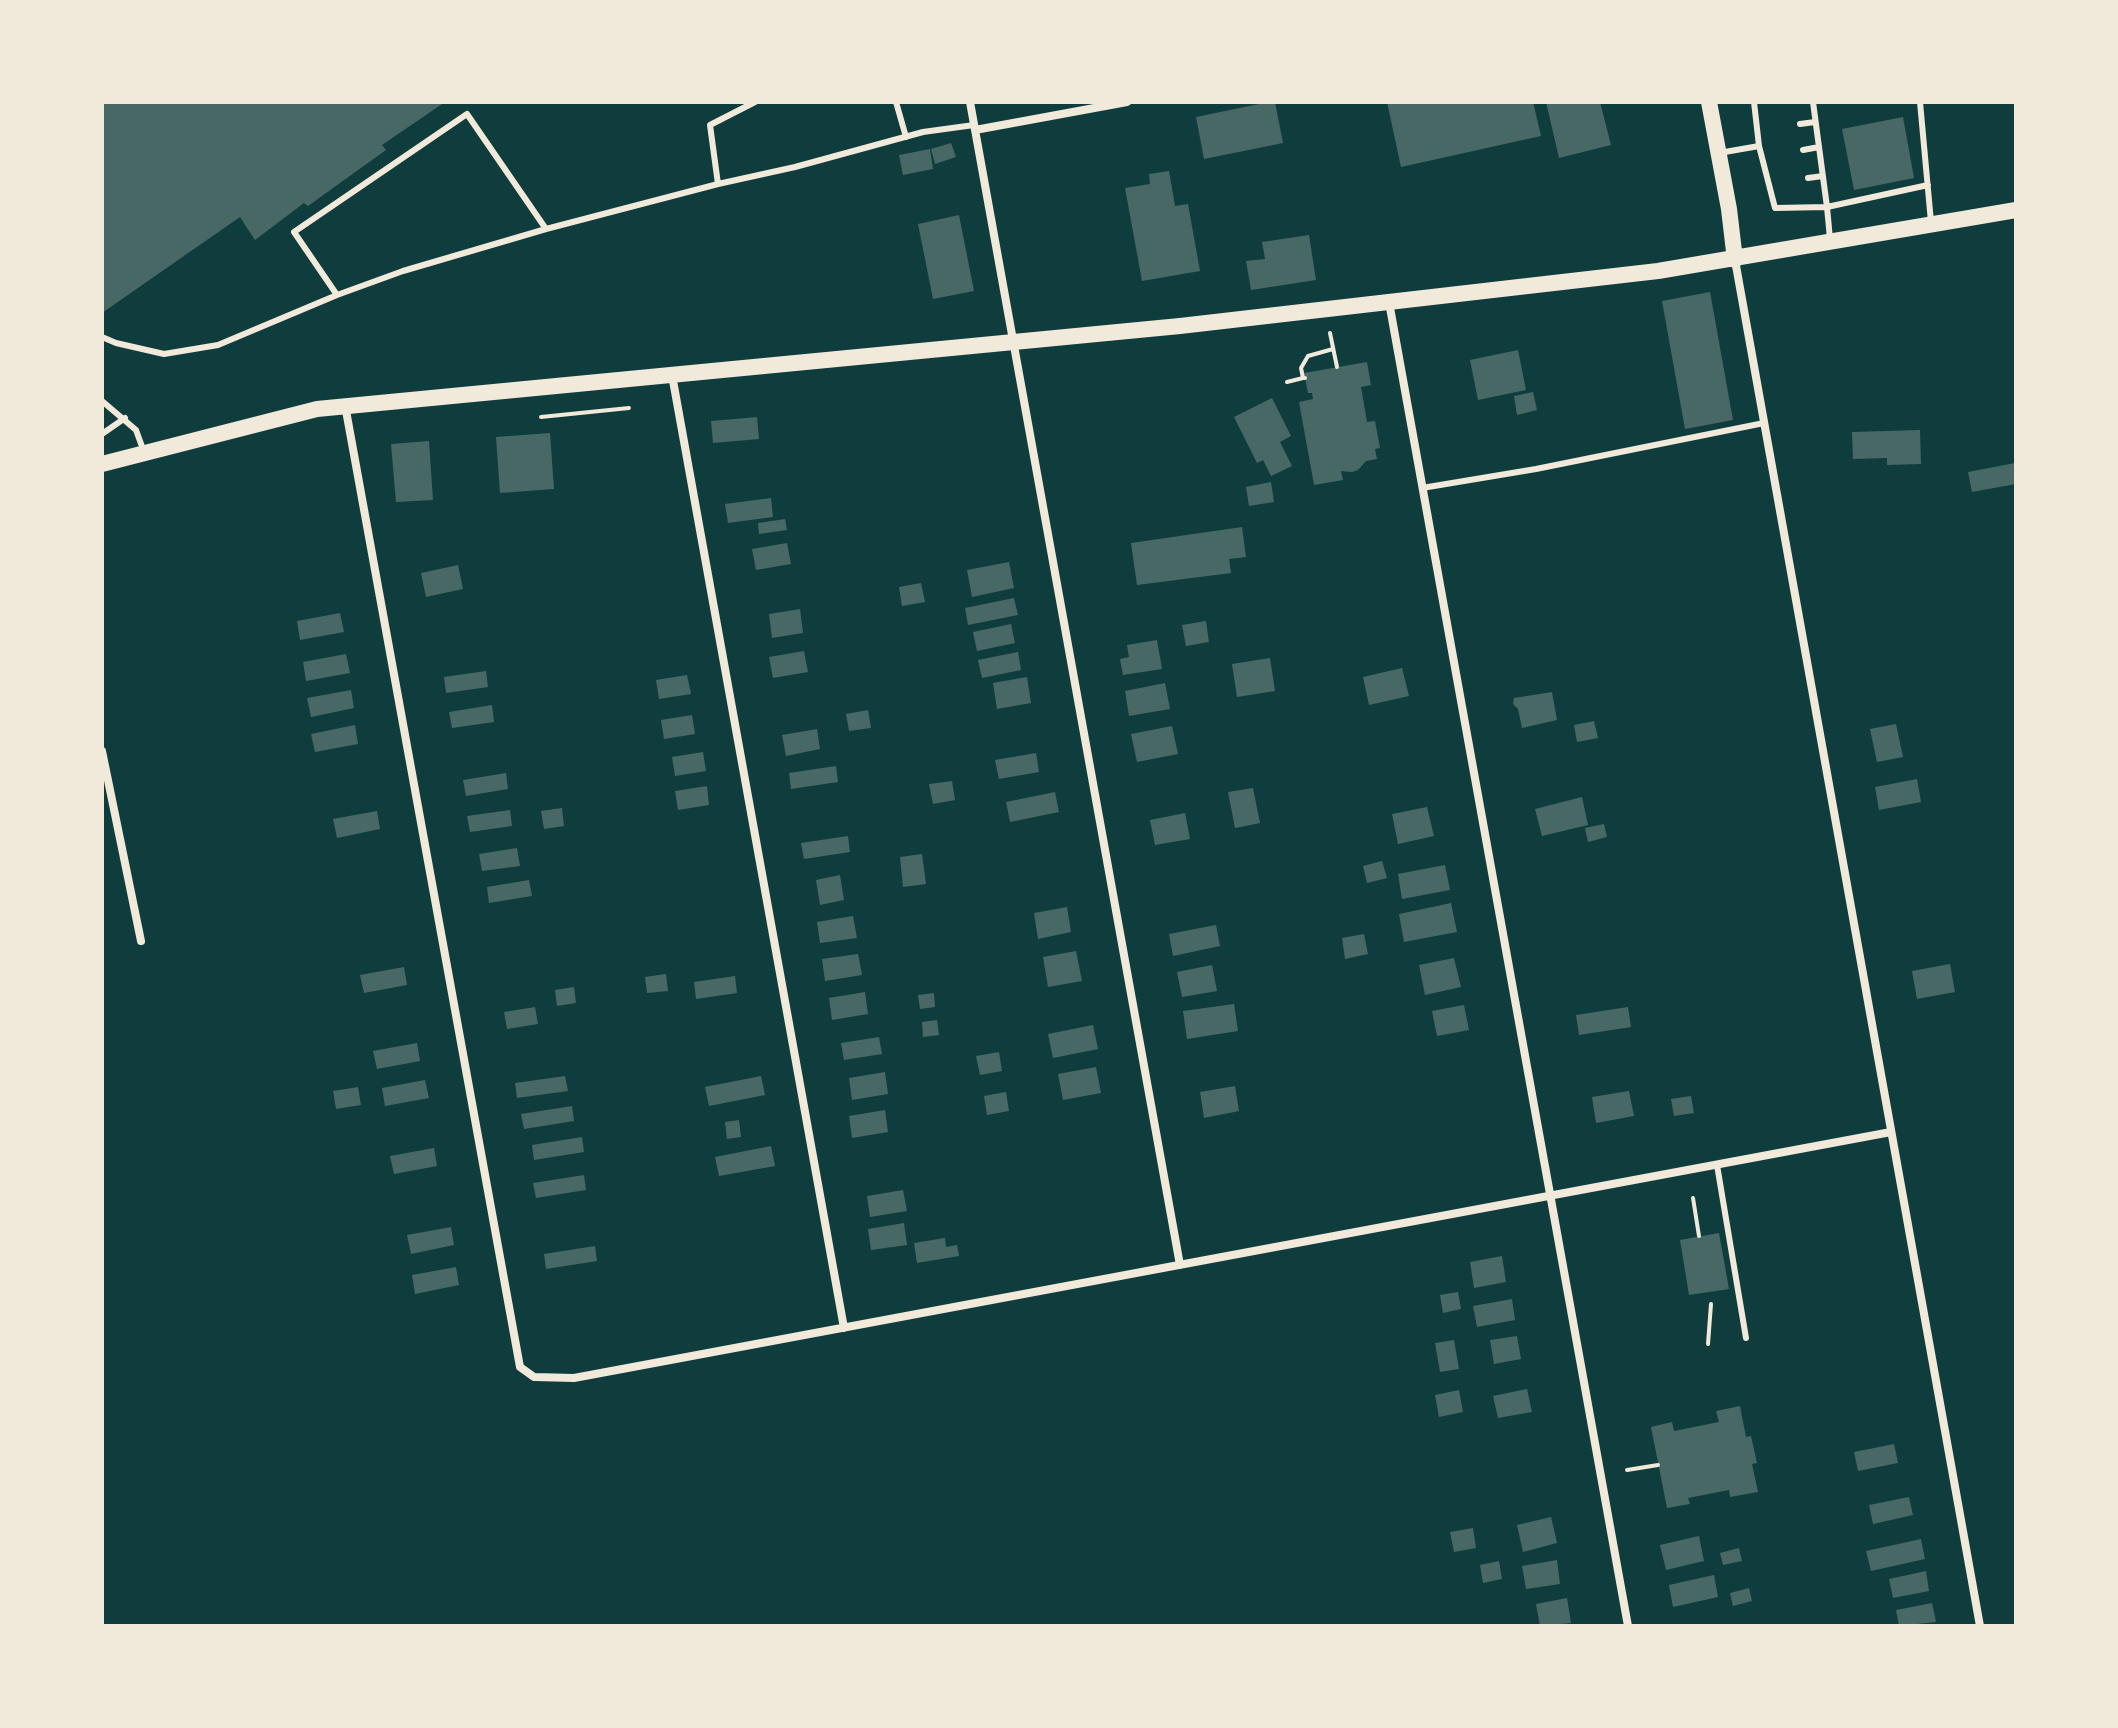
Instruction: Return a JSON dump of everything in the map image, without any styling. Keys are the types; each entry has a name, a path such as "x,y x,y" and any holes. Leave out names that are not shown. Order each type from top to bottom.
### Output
{"main road":[{"path":"1709,102 1735,260"},
{"path":"102,464 279,418 345,405 1180,326 1735,260 2016,210"}],"street":[{"path":"970,102 1180,1265"},
{"path":"974,127 1127,102"},
{"path":"1735,260 1980,1626"},
{"path":"1388,301 1628,1626"},
{"path":"672,374 844,1328"},
{"path":"345,405 520,1367 534,1377 574,1378 1891,1132"},
{"path":"102,751 141,941"}],"lane":[{"path":"718,184 710,125 755,102"},
{"path":"896,102 906,137"},
{"path":"1754,102 1759,146 1772,182 1775,208 1827,207 1928,185"},
{"path":"1813,102 1830,243"},
{"path":"1920,102 1932,225"},
{"path":"337,295 294,232 467,114 546,229"},
{"path":"1800,124 1815,122"},
{"path":"102,337 164,354 218,345 403,271 546,229 906,137 974,127"},
{"path":"1757,129 1767,128"},
{"path":"1719,153 1759,146"},
{"path":"1803,150 1819,147"},
{"path":"1762,158 1773,156"},
{"path":"1808,178 1823,176"},
{"path":"102,401 136,430 144,454"},
{"path":"102,434 125,418"},
{"path":"1422,488 1536,469 1764,423"},
{"path":"1717,1165 1746,1338"}],"path":[{"path":"1330,333 1337,367"},
{"path":"1287,382 1304,378 1301,368 1308,356 1333,349"},
{"path":"541,417 629,408"},
{"path":"1693,1198 1699,1236"},
{"path":"1708,1344 1711,1304"},
{"path":"1627,1470 1658,1465"}],"building":[{"path":"102,102 445,102 382,145 386,150 308,206 304,203 255,240 240,217 102,313"},
{"path":"1275,102 1283,143 1204,159 1196,117"},
{"path":"1387,102 1533,102 1541,136 1401,167"},
{"path":"1546,102 1600,102 1611,145 1559,158"},
{"path":"1903,117 1914,178 1854,190 1842,129"},
{"path":"951,143 956,157 935,164 931,149"},
{"path":"930,149 933,169 903,175 899,155"},
{"path":"1169,171 1175,206 1188,204 1200,271 1142,281 1125,188 1150,184 1149,174"},
{"path":"959,215 974,291 933,299 918,224"},
{"path":"1309,235 1316,280 1251,290 1246,261 1265,259 1262,242"},
{"path":"1710,292 1733,420 1685,429 1662,301"},
{"path":"1518,350 1526,390 1478,400 1470,360"},
{"path":"1367,362 1371,385 1361,387 1367,422 1375,421 1380,448 1375,449 1377,459 1366,461 1352,472 1341,471 1343,480 1314,485 1299,402 1313,399 1312,393 1308,393 1304,373"},
{"path":"1533,392 1537,410 1517,415 1514,396"},
{"path":"1272,398 1291,436 1280,442 1292,466 1271,476 1263,460 1257,463 1234,417"},
{"path":"757,417 759,439 713,443 711,421"},
{"path":"1920,430 1921,464 1887,465 1887,458 1853,459 1852,432"},
{"path":"550,433 554,489 500,493 496,437"},
{"path":"429,441 433,500 396,502 391,444"},
{"path":"2015,463 2016,484 1972,492 1968,472"},
{"path":"1271,482 1274,502 1249,506 1246,487"},
{"path":"771,498 773,517 728,523 725,504"},
{"path":"785,519 787,530 759,534 758,523"},
{"path":"1242,527 1246,557 1229,559 1231,573 1137,585 1131,543"},
{"path":"787,543 791,564 756,570 752,549"},
{"path":"1009,562 1014,588 972,597 967,570"},
{"path":"458,565 463,589 426,597 421,573"},
{"path":"921,583 925,602 902,606 899,587"},
{"path":"1014,598 1018,615 968,625 965,608"},
{"path":"800,609 803,633 772,638 769,614"},
{"path":"340,613 344,632 300,640 297,621"},
{"path":"1206,621 1209,642 1186,646 1182,625"},
{"path":"1011,624 1015,643 977,651 973,632"},
{"path":"1157,640 1162,669 1123,675 1120,659 1129,657 1127,645"},
{"path":"804,651 808,672 773,678 769,657"},
{"path":"1018,652 1021,670 982,678 978,660"},
{"path":"346,654 350,673 306,681 303,662"},
{"path":"1270,658 1275,691 1237,697 1232,664"},
{"path":"1402,668 1409,696 1369,705 1363,677"},
{"path":"486,671 488,687 446,693 444,677"},
{"path":"687,675 691,694 659,699 656,680"},
{"path":"1027,677 1031,703 997,709 993,683"},
{"path":"1165,683 1170,709 1129,716 1125,691"},
{"path":"351,690 354,708 311,717 307,698"},
{"path":"1552,692 1557,720 1522,728 1518,709 1513,704 1514,698"},
{"path":"492,705 494,722 452,728 449,712"},
{"path":"868,710 871,728 849,731 846,714"},
{"path":"692,715 695,734 664,739 661,720"},
{"path":"1594,721 1598,738 1577,742 1574,725"},
{"path":"1896,724 1903,757 1877,762 1870,729"},
{"path":"355,725 358,744 315,752 311,734"},
{"path":"1172,726 1178,754 1137,762 1131,734"},
{"path":"817,729 820,749 786,756 782,735"},
{"path":"703,752 706,771 675,776 672,757"},
{"path":"1036,753 1039,772 999,779 995,760"},
{"path":"836,766 838,782 791,789 789,773"},
{"path":"506,773 508,789 466,796 463,780"},
{"path":"1917,779 1921,802 1879,810 1875,787"},
{"path":"952,781 955,800 933,804 929,784"},
{"path":"707,786 709,805 678,810 675,791"},
{"path":"1253,788 1260,823 1235,828 1228,792"},
{"path":"1055,792 1059,812 1010,822 1006,802"},
{"path":"1582,797 1588,825 1542,836 1535,809"},
{"path":"1427,807 1434,836 1398,844 1392,814"},
{"path":"562,808 564,826 544,829 541,811"},
{"path":"510,810 512,826 470,832 467,816"},
{"path":"377,811 380,829 337,838 333,819"},
{"path":"1185,813 1190,839 1155,845 1150,820"},
{"path":"1604,824 1607,837 1588,842 1585,828"},
{"path":"848,836 850,852 804,859 801,843"},
{"path":"517,848 520,866 482,871 479,854"},
{"path":"922,854 926,884 903,887 900,857"},
{"path":"1382,861 1387,878 1367,883 1363,866"},
{"path":"1445,865 1450,890 1402,899 1398,874"},
{"path":"840,875 844,900 820,905 816,880"},
{"path":"529,880 532,896 489,903 487,887"},
{"path":"1451,903 1457,932 1404,942 1399,914"},
{"path":"1067,907 1071,932 1038,939 1034,913"},
{"path":"853,916 857,938 820,943 817,922"},
{"path":"1216,925 1220,946 1173,956 1169,934"},
{"path":"1364,934 1368,954 1345,959 1342,938"},
{"path":"1076,951 1082,981 1048,987 1043,957"},
{"path":"858,954 862,975 825,981 822,959"},
{"path":"1454,958 1461,987 1425,995 1419,965"},
{"path":"1950,964 1955,992 1917,999 1912,971"},
{"path":"1212,965 1217,991 1182,997 1177,972"},
{"path":"404,967 407,985 364,993 360,975"},
{"path":"666,974 668,991 647,993 645,977"},
{"path":"735,976 737,993 696,999 694,982"},
{"path":"574,987 576,1003 557,1006 555,990"},
{"path":"865,992 868,1014 832,1020 829,998"},
{"path":"934,993 935,1007 920,1009 918,995"},
{"path":"1234,1004 1238,1031 1187,1039 1183,1011"},
{"path":"1464,1005 1469,1030 1437,1036 1432,1011"},
{"path":"535,1007 538,1024 507,1029 504,1012"},
{"path":"1628,1007 1631,1027 1579,1035 1576,1015"},
{"path":"937,1020 939,1035 923,1037 922,1022"},
{"path":"1093,1025 1098,1049 1053,1058 1048,1034"},
{"path":"879,1037 882,1054 844,1060 841,1043"},
{"path":"417,1043 420,1061 377,1069 373,1051"},
{"path":"999,1052 1002,1071 980,1075 976,1056"},
{"path":"1096,1067 1101,1093 1063,1100 1058,1074"},
{"path":"885,1072 888,1094 852,1100 849,1078"},
{"path":"565,1076 568,1091 517,1098 515,1083"},
{"path":"761,1076 765,1095 709,1106 705,1087"},
{"path":"425,1080 429,1098 385,1106 382,1088"},
{"path":"1235,1086 1239,1111 1204,1118 1200,1092"},
{"path":"358,1087 361,1105 336,1109 333,1091"},
{"path":"1629,1091 1634,1116 1596,1123 1592,1097"},
{"path":"1006,1092 1009,1111 987,1115 984,1096"},
{"path":"1691,1096 1694,1113 1674,1116 1671,1099"},
{"path":"572,1106 574,1121 524,1129 521,1114"},
{"path":"885,1110 888,1132 852,1138 849,1116"},
{"path":"739,1120 741,1137 727,1139 725,1122"},
{"path":"582,1137 584,1152 534,1160 532,1145"},
{"path":"771,1146 775,1166 719,1176 715,1157"},
{"path":"434,1148 437,1166 394,1174 390,1156"},
{"path":"584,1175 586,1190 536,1198 533,1183"},
{"path":"903,1190 907,1211 870,1217 867,1196"},
{"path":"904,1223 907,1245 871,1250 868,1229"},
{"path":"451,1227 454,1245 411,1254 407,1235"},
{"path":"1719,1233 1729,1289 1689,1295 1680,1240"},
{"path":"945,1238 946,1247 957,1245 959,1256 917,1263 914,1243"},
{"path":"595,1246 597,1261 546,1269 544,1254"},
{"path":"1502,1256 1506,1282 1474,1288 1470,1262"},
{"path":"456,1267 459,1285 415,1294 412,1275"},
{"path":"1458,1292 1461,1309 1443,1313 1440,1295"},
{"path":"1512,1299 1515,1320 1477,1327 1473,1306"},
{"path":"1517,1336 1521,1359 1494,1364 1490,1340"},
{"path":"1454,1340 1459,1369 1440,1372 1435,1343"},
{"path":"1527,1389 1532,1412 1498,1418 1493,1396"},
{"path":"1459,1390 1463,1412 1439,1417 1435,1395"},
{"path":"1740,1406 1746,1437 1751,1436 1757,1463 1752,1464 1758,1492 1730,1497 1729,1490 1688,1498 1690,1504 1667,1508 1651,1427 1672,1422 1674,1431 1719,1422 1716,1411"},
{"path":"1894,1444 1898,1463 1858,1471 1854,1452"},
{"path":"1909,1497 1913,1515 1873,1524 1869,1505"},
{"path":"1551,1517 1557,1543 1523,1552 1517,1525"},
{"path":"1473,1528 1476,1548 1454,1552 1450,1532"},
{"path":"1699,1536 1704,1561 1666,1570 1660,1545"},
{"path":"1921,1539 1925,1559 1871,1571 1866,1551"},
{"path":"1739,1548 1742,1561 1723,1565 1720,1553"},
{"path":"1557,1560 1560,1584 1526,1589 1522,1566"},
{"path":"1499,1561 1502,1579 1483,1583 1480,1565"},
{"path":"1926,1571 1929,1591 1893,1598 1889,1579"},
{"path":"1714,1575 1718,1597 1673,1607 1669,1585"},
{"path":"1749,1588 1752,1601 1733,1606 1730,1593"},
{"path":"1567,1598 1571,1623 1540,1626 1536,1604"},
{"path":"1932,1603 1936,1622 1899,1626 1896,1610"}]}
